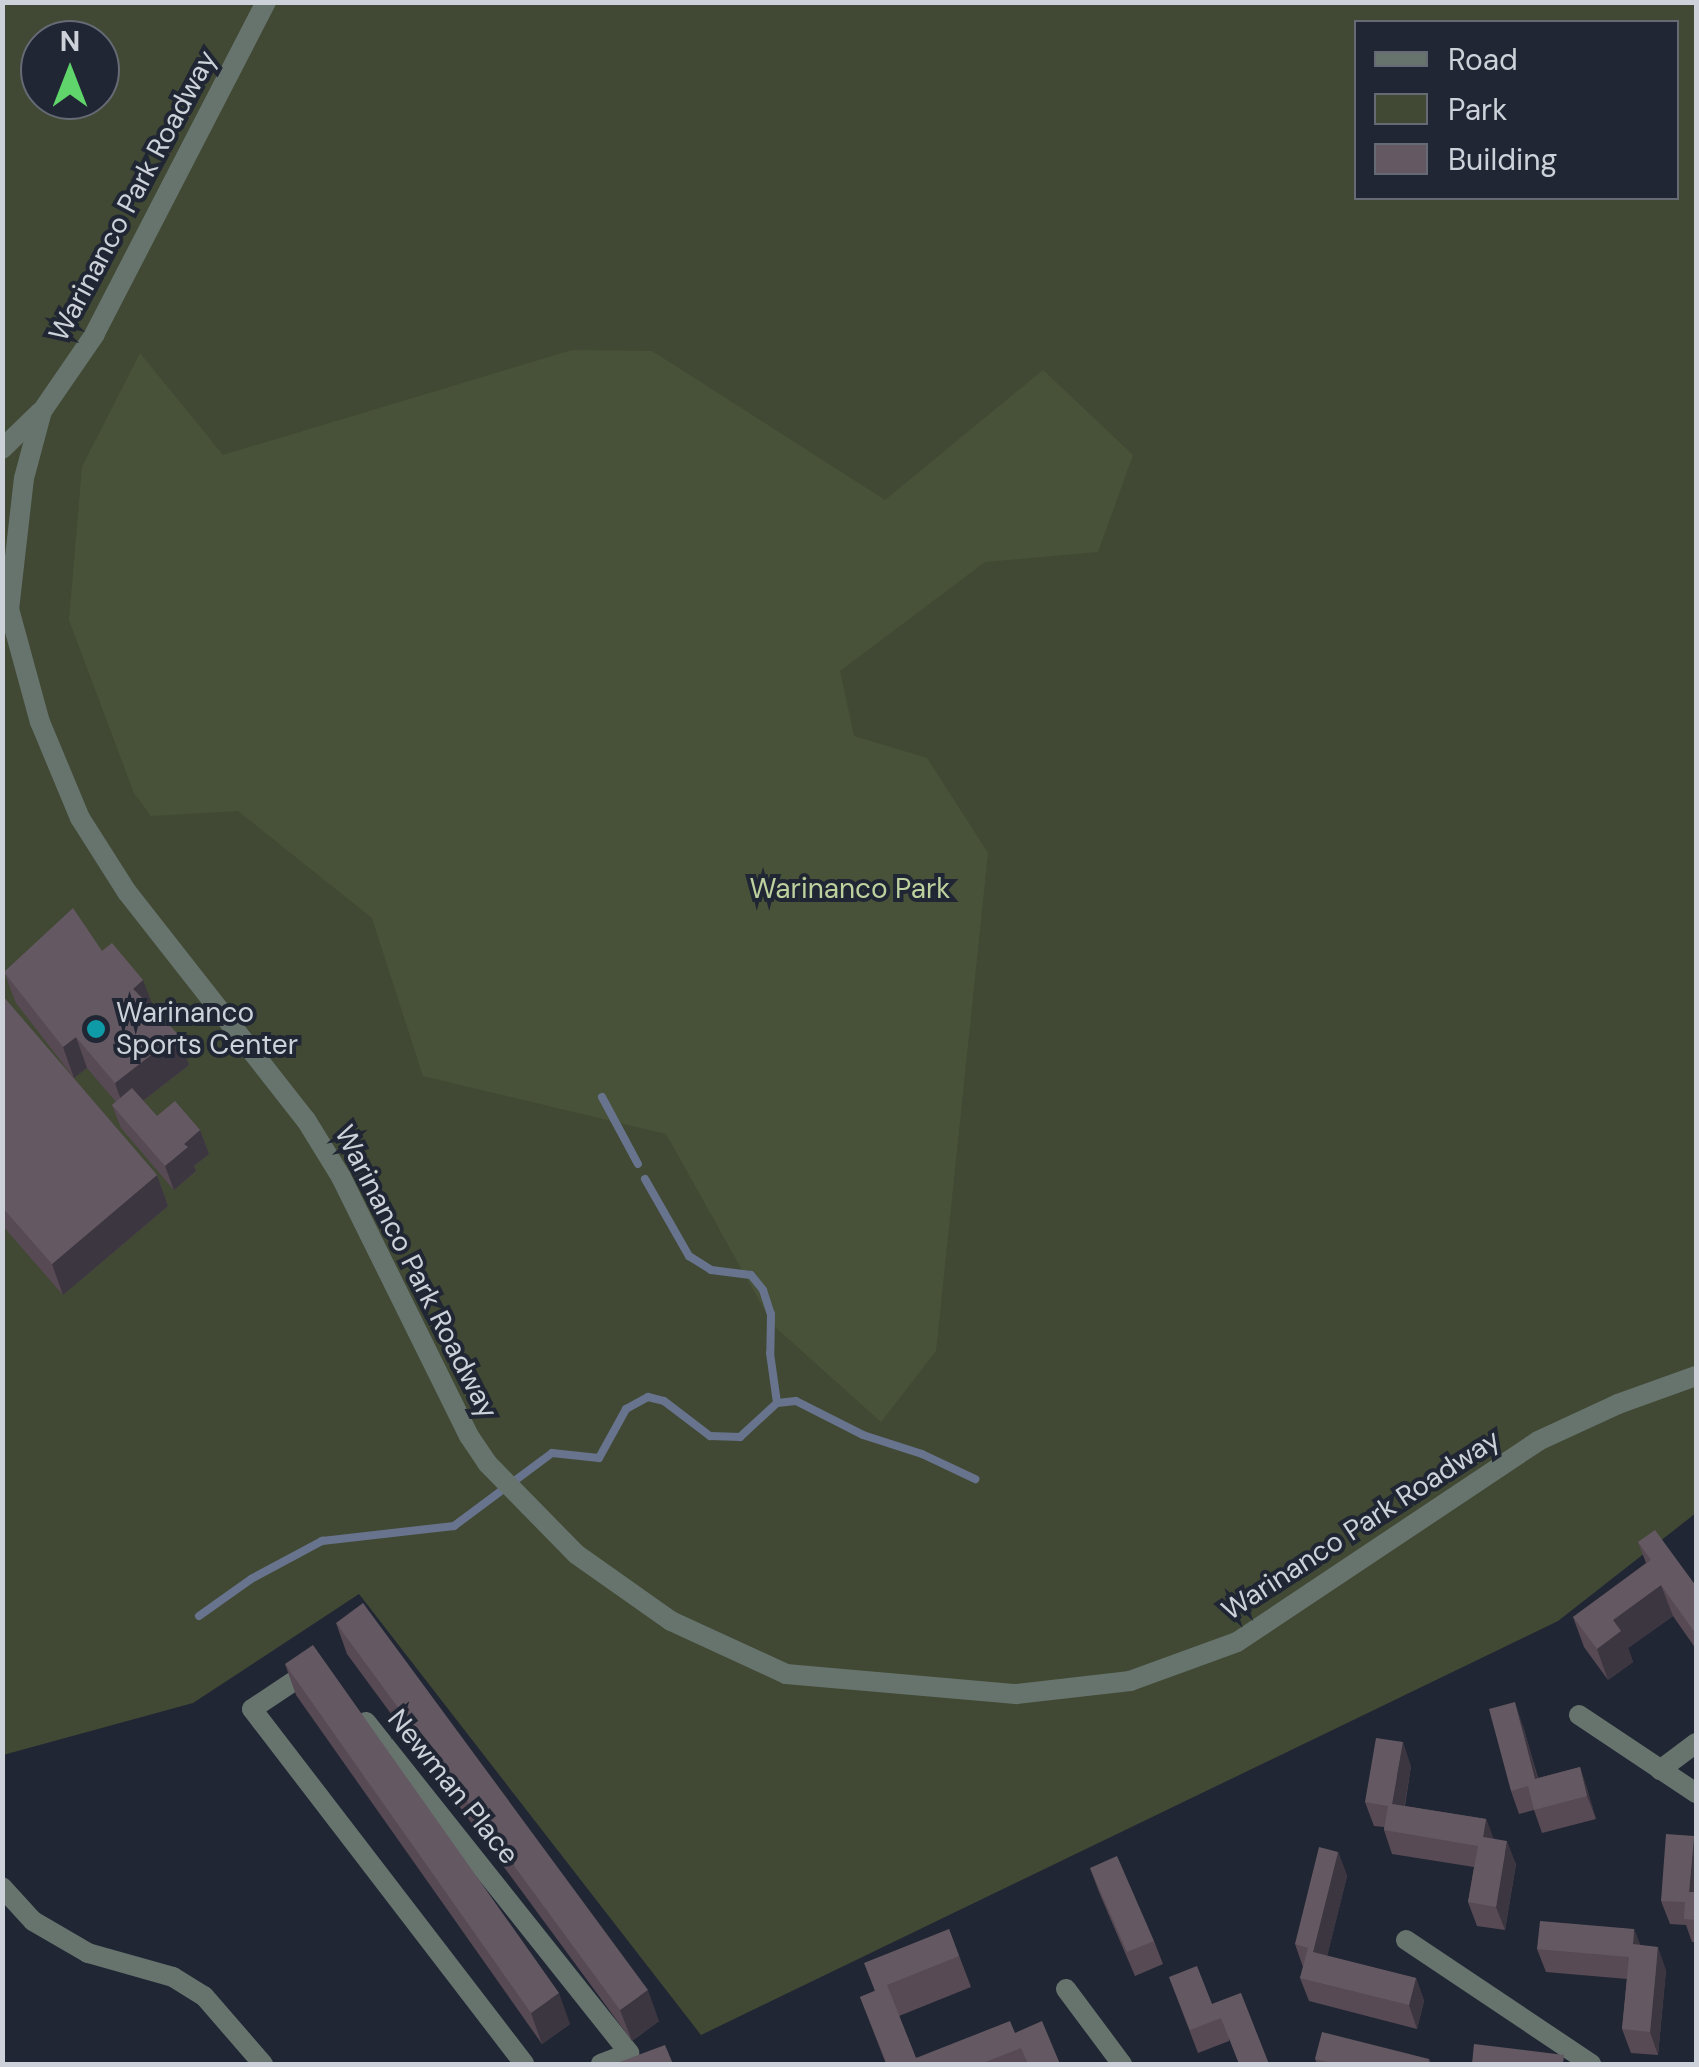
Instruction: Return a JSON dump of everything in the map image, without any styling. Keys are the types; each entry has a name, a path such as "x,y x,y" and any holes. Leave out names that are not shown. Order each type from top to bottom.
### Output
{"street":[{"name":"Warinanco Park Roadway","path":"2,449 42,411 96,334 266,2"},
{"name":"Warinanco Park Roadway","path":"42,411 24,478 6,605 40,722 80,818 127,892 306,1120 340,1177 446,1396 487,1462 576,1554 671,1621 786,1674 1016,1694 1130,1680 1237,1642 1538,1440 1618,1404 1696,1376"},
{"path":"332,1680 320,1664 252,1708 524,2064"},
{"name":"Newman Place","path":"357,1711 629,2053 601,2064"},
{"path":"1580,1715 1696,1793"},
{"path":"1660,1770 1696,1742"},
{"path":"2,1888 33,1921 88,1953 172,1977 204,1996 263,2064"},
{"path":"1406,1940 1591,2064"},
{"path":"1066,1989 1122,2064"}],"green space":[{"name":"Warinanco Park","path":"3,3 1696,3 1696,1513 1558,1621 701,2035 359,1594 193,1703 3,1755"},
{"path":"572,350 652,351 885,500 1043,370 1133,455 1098,552 985,562 840,671 854,736 927,758 988,853 936,1351 881,1422 773,1325 666,1134 423,1076 372,918 238,811 151,816 134,793 69,620 82,467 140,353 223,455"}],"building":[{"name":"Warinanco Sports Center","path":"73,908 102,951 112,943 143,980 133,989 178,1034 115,1083 76,1037 63,1047 4,972"},
{"path":"2,995 157,1175 52,1264 2,1207"},
{"path":"132,1088 157,1116 175,1101 200,1130 184,1144 188,1147 165,1166 112,1105"},
{"path":"1655,1530 1696,1586 1696,1634 1661,1585 1613,1620 1621,1631 1597,1649 1573,1617 1651,1560 1638,1542"},
{"path":"363,1603 648,1990 620,2010 336,1623"},
{"path":"313,1645 559,1993 531,2013 285,1664"},
{"path":"1515,1702 1535,1779 1580,1767 1587,1796 1534,1810 1528,1786 1511,1791 1489,1709"},
{"path":"1376,1738 1403,1742 1392,1804 1486,1819 1483,1837 1507,1841 1496,1907 1468,1902 1478,1846 1384,1830 1388,1806 1365,1802"},
{"path":"1666,1834 1694,1836 1689,1892 1696,1892 1696,1920 1684,1919 1685,1902 1661,1901"},
{"path":"1319,1847 1338,1852 1313,1952 1416,1978 1409,2005 1300,1978 1308,1948 1295,1944"},
{"path":"1117,1856 1154,1941 1127,1952 1090,1868"},
{"path":"1540,1921 1634,1929 1633,1944 1658,1947 1650,2032 1622,2029 1629,1957 1537,1949"},
{"path":"949,1929 959,1956 887,1985 916,2058 1010,2021 1015,2033 1042,2021 1060,2064 1028,2064 1021,2048 980,2064 887,2064 860,1997 875,1991 864,1963"},
{"path":"1197,1966 1212,2004 1241,1993 1269,2064 1239,2064 1221,2018 1190,2030 1169,1977"},
{"path":"1322,2032 1429,2059 1427,2064 1336,2064 1315,2059"},
{"path":"1474,2044 1564,2055 1563,2064 1472,2064"},
{"path":"665,2045 673,2064 614,2064"}],"waterway":[{"path":"602,1097 638,1164"},
{"path":"645,1179 689,1256 711,1270 751,1275 763,1290 771,1314 770,1353 777,1403"},
{"path":"199,1616 251,1579 322,1541 454,1526 552,1453 599,1458 626,1409 648,1397 664,1401 710,1436 740,1437 777,1403 796,1401 863,1435 922,1454 975,1479"}],"place":[{"name":"Warinanco Sports Center","path":"96,1029"}]}
